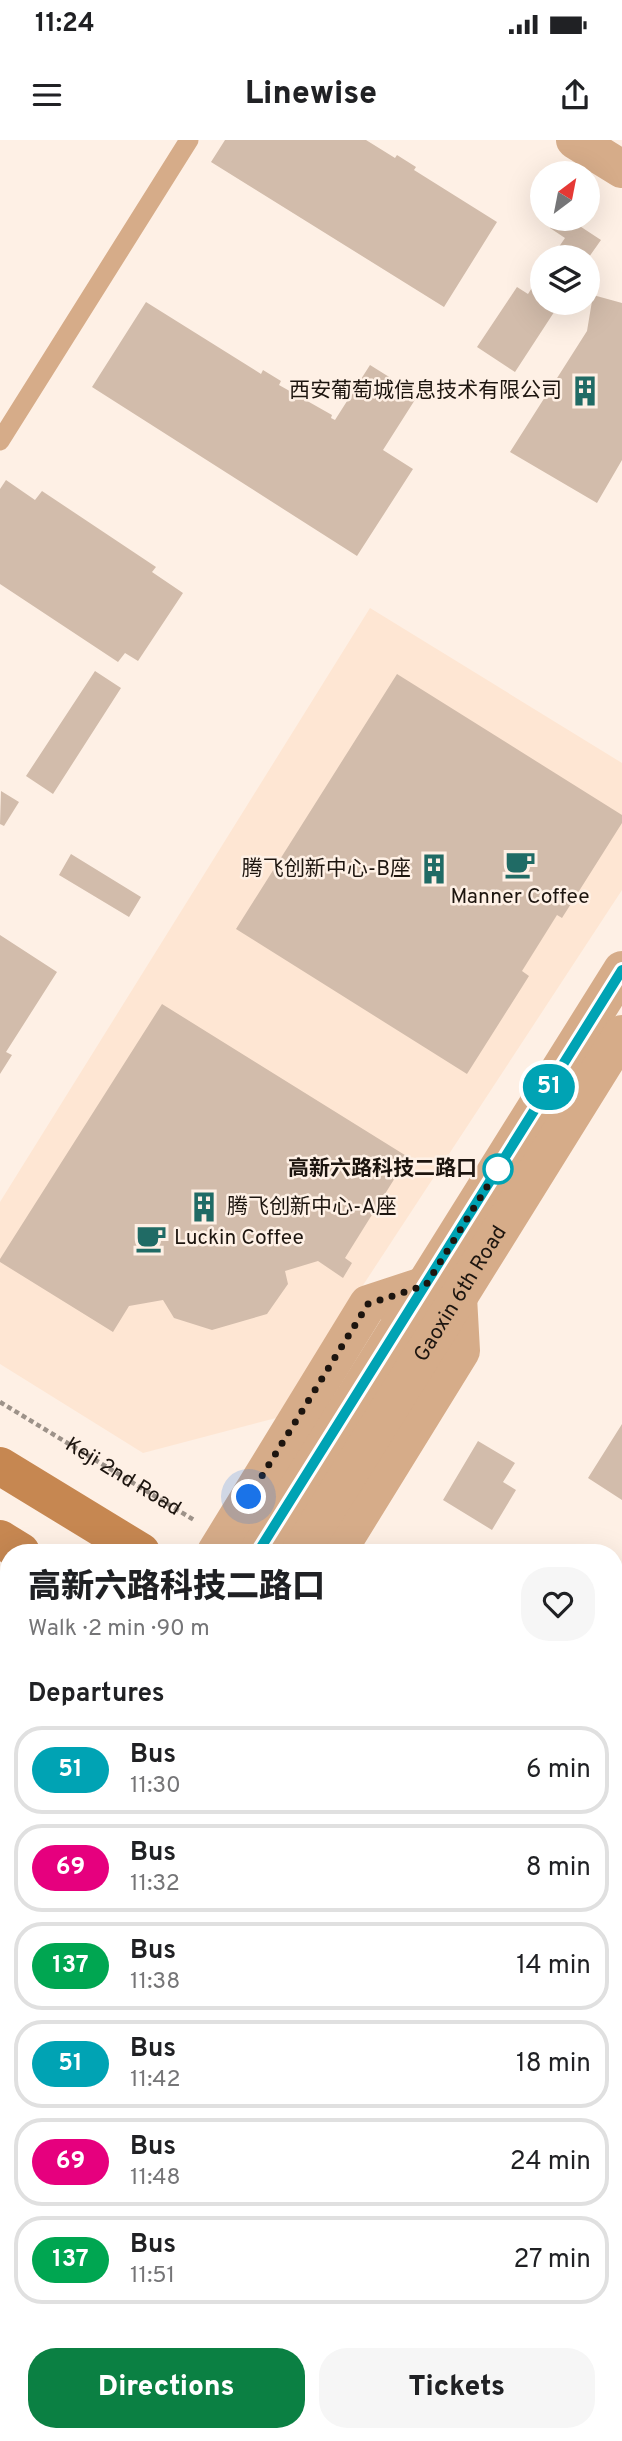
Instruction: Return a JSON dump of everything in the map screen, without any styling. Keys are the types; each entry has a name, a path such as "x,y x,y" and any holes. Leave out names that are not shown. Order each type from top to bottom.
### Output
{"main road":[{"path":"0,1466 128,1544"}],"street":[{"path":"575,140 622,169"},
{"name":"Gaoxin 6th Road","path":"304,1544 622,970"},
{"name":"Gaoxin 6th Road","path":"236,1544 442,1291 622,1034"},
{"path":"342,1544 461,1351 442,1291"}],"lane":[{"path":"0,441 189,140"}],"path":[{"name":"Keji 2nd Road","path":"0,1402 227,1544"}],"shaded area":[{"path":"370,608 622,763 622,890 276,1418 143,1453 0,1364 0,1202"}],"building":[{"path":"225,140 366,140 395,158 397,155 416,167 414,170 497,222 444,307 211,162"},
{"path":"554,231 587,231 601,240 597,245 560,245 565,238"},
{"path":"517,287 528,294 530,291 530,315 552,315 515,372 477,347"},
{"name":"西安葡萄城信息技术有限公司","path":"600,297 622,303 622,460 597,503 510,452 587,331 590,315 600,315"},
{"path":"146,302 261,374 263,370 281,381 279,385 332,415 331,418 335,420 370,365 418,395 383,450 413,469 357,556 92,387"},
{"path":"6,480 35,500 42,491 156,567 152,572 183,593 138,661 125,653 118,662 0,584 0,489"},
{"path":"95,671 121,688 53,794 26,776"},
{"name":"腾飞创新中心-B座","path":"397,674 622,815 622,823 562,918 557,915 522,971 529,976 467,1074 236,929"},
{"path":"1,791 19,802 4,826 0,824"},
{"path":"71,854 141,897 129,917 59,875"},
{"path":"0,935 57,972 6,1052 12,1055 0,1074"},
{"name":"腾飞创新中心-A座","path":"162,1004 408,1157 345,1258 352,1263 343,1278 318,1261 285,1271 288,1284 267,1314 212,1330 174,1318 163,1300 129,1306 113,1332 0,1262 0,1259"},
{"path":"622,1424 622,1500 588,1478"},
{"path":"478,1441 515,1463 503,1482 516,1490 492,1530 443,1500"}],"bus line":[{"name":"51","path":"263,1544 622,970"}],"place":[{"name":"西安葡萄城信息技术有限公司","path":"585,391"},
{"name":"Manner Coffee","path":"520,864"},
{"name":"腾飞创新中心-B座","path":"434,869"},
{"name":"高新六路科技二路口","path":"498,1169"},
{"name":"腾飞创新中心-A座","path":"204,1207"},
{"name":"Luckin Coffee","path":"151,1238"}],"route":[{"path":"249,1497 368,1304 426,1285 498,1169"}]}
